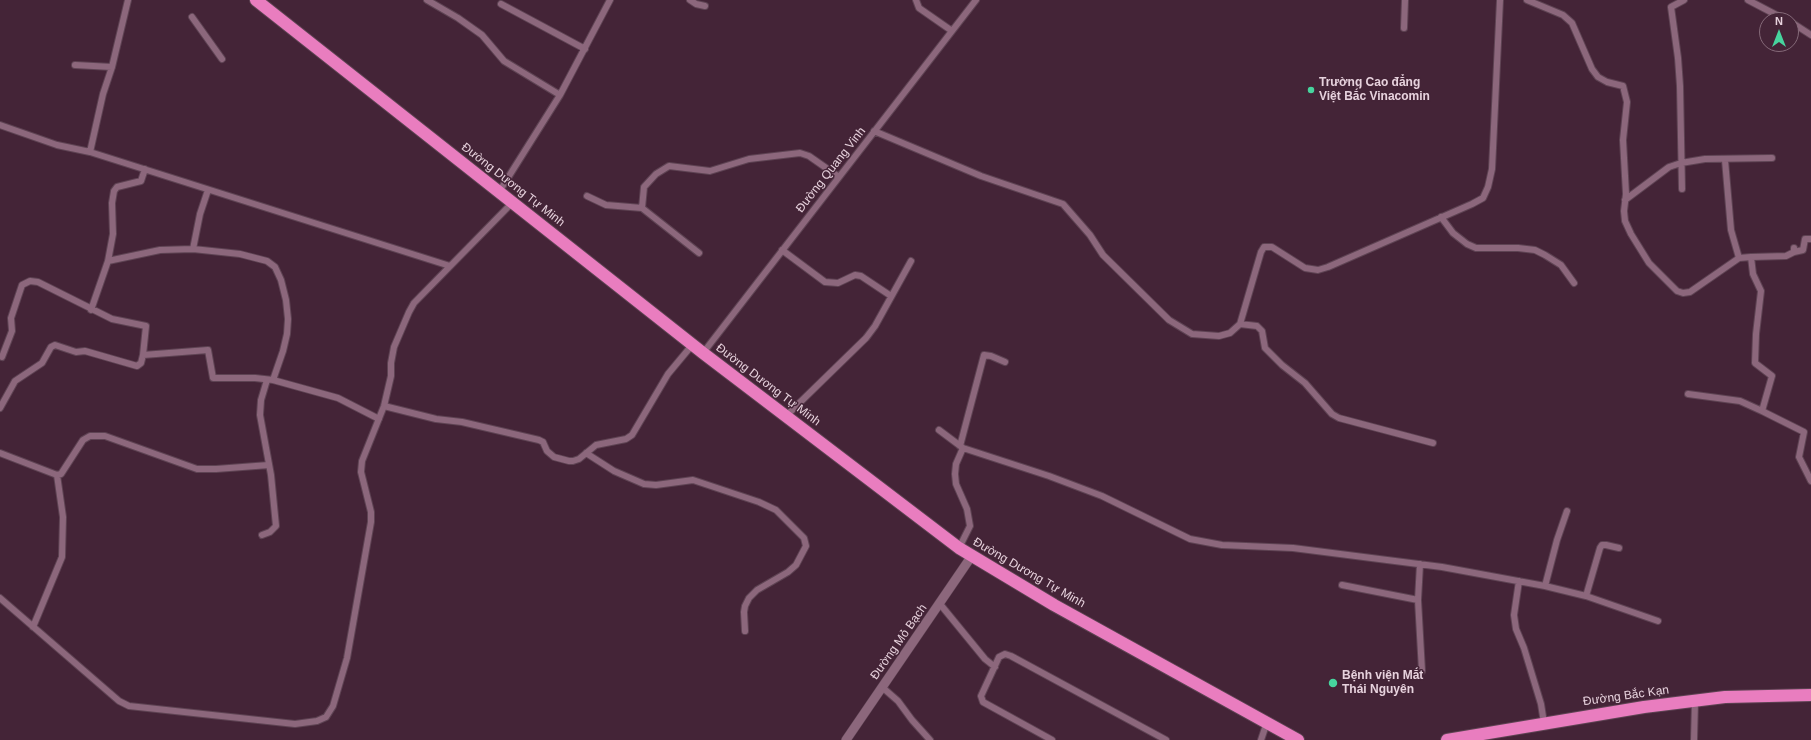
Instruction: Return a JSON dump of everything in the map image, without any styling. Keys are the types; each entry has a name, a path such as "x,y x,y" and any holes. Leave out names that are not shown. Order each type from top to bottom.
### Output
{"highway":[{"name":"Đường Dương Tự Minh","path":"256,0 692,344 971,557 1298,740"},
{"name":"Đường Bắc Kạn","path":"1448,740 1480,737 1544,723 1615,711 1724,697 1811,695"}],"street":[{"path":"90,152 103,94 112,67 128,0"},
{"path":"427,0 458,18 482,35 504,61 560,96"},
{"path":"499,192 560,96 610,0"},
{"path":"690,0 696,4 705,6"},
{"path":"916,0 919,8 952,31"},
{"name":"Đường Quang Vinh","path":"703,352 976,0"},
{"path":"1404,28 1405,0"},
{"path":"874,131 981,176 1063,204 1090,235 1104,255 1148,301 1169,320 1192,334 1220,336 1230,333 1240,324 1261,252 1264,247 1272,247 1305,268 1318,270 1328,267 1482,198 1488,187 1492,169 1500,0"},
{"path":"1527,0 1563,15 1572,23 1592,69 1598,77 1607,82 1623,86 1627,102 1623,140 1625,221 1631,234 1649,263 1677,291 1683,293 1690,292 1740,258 1786,256 1794,250 1803,250 1805,239 1811,239"},
{"path":"1682,189 1678,58 1671,7 1684,0"},
{"path":"1748,0 1771,12"},
{"path":"501,4 585,49"},
{"path":"192,17 222,59"},
{"path":"1799,27 1811,35"},
{"path":"75,65 112,67"},
{"path":"0,125 58,145 90,152 146,169 450,266"},
{"path":"642,208 644,187 656,174 669,166 697,171 710,171 749,159 800,153 809,156 839,177"},
{"path":"1625,200 1669,167 1681,163 1700,160 1772,158"},
{"path":"1724,160 1731,230 1740,258"},
{"path":"91,310 108,261 113,234 112,203 114,191 117,188 141,181 146,169"},
{"path":"192,248 200,214 208,190"},
{"path":"587,196 606,205 642,208 699,253"},
{"path":"0,598 119,701 128,706 295,724 317,721 326,716 333,706 347,658 371,522 361,472 362,461 384,406 391,376 390,363 394,347 408,312 414,303 512,203"},
{"path":"1440,217 1453,233 1467,244 1476,248 1518,248 1535,250 1545,254 1561,265 1574,283"},
{"path":"108,261 160,250 192,248 255,257 267,261 275,267 281,280 286,300 288,319 287,334 283,351 261,400 260,415 269,465 276,526 270,532 262,535"},
{"path":"782,250 825,282 838,283 855,275 861,276 891,296"},
{"path":"1751,257 1753,274 1761,291 1756,334 1755,363 1772,376 1762,411"},
{"path":"786,416 866,338 875,326 911,261"},
{"path":"0,408 15,381 42,363 51,347 55,344 76,352 85,351 137,366 141,363 144,355 146,326 112,319 91,310 38,282 26,282 22,285 11,318 12,331 2,357"},
{"path":"1240,324 1257,326 1262,331 1265,348 1282,365 1305,382 1332,414 1339,418 1433,443"},
{"path":"384,406 436,419 462,422 539,440 543,442 550,454 560,460 573,461 579,459 596,445 626,439 632,435 668,374 692,344"},
{"path":"144,355 208,350 212,378 270,380 338,398 379,419"},
{"path":"959,548 970,526 967,509 956,484 956,464 962,447 984,355 991,356 1005,362"},
{"path":"1688,394 1740,401 1804,432 1799,457 1811,480"},
{"path":"939,430 962,447 1049,476 1102,496 1190,539 1222,545 1293,548 1420,564 1519,581 1586,596 1658,621"},
{"path":"0,453 57,475 61,474 82,440 90,436 105,436 197,468 210,469 269,465"},
{"path":"586,453 614,471 644,484 656,485 694,480 759,502 776,510 804,538 806,546 796,565 788,572 757,590 749,598 744,612 745,630"},
{"path":"33,627 62,557 63,517 57,475"},
{"path":"1545,586 1566,511"},
{"path":"1586,596 1602,545 1619,548"},
{"name":"Đường Mỏ Bạch","path":"846,740 971,557"},
{"path":"1420,564 1418,600 1422,671"},
{"path":"1519,581 1514,615 1516,629 1524,648 1541,704 1544,723"},
{"path":"1342,585 1418,600"},
{"path":"940,604 985,659 995,667"},
{"path":"1052,740 983,702 981,696 999,657 1005,654 1011,656 1166,740"},
{"path":"882,687 898,701 912,720 930,740"},
{"path":"1694,740 1695,701"},
{"path":"1261,740 1267,722"}],"place":[{"name":"Trường Cao đẳng Việt Bắc Vinacomin","path":"1311,90"},
{"name":"Bệnh viện Mắt Thái Nguyên","path":"1333,683"}]}
